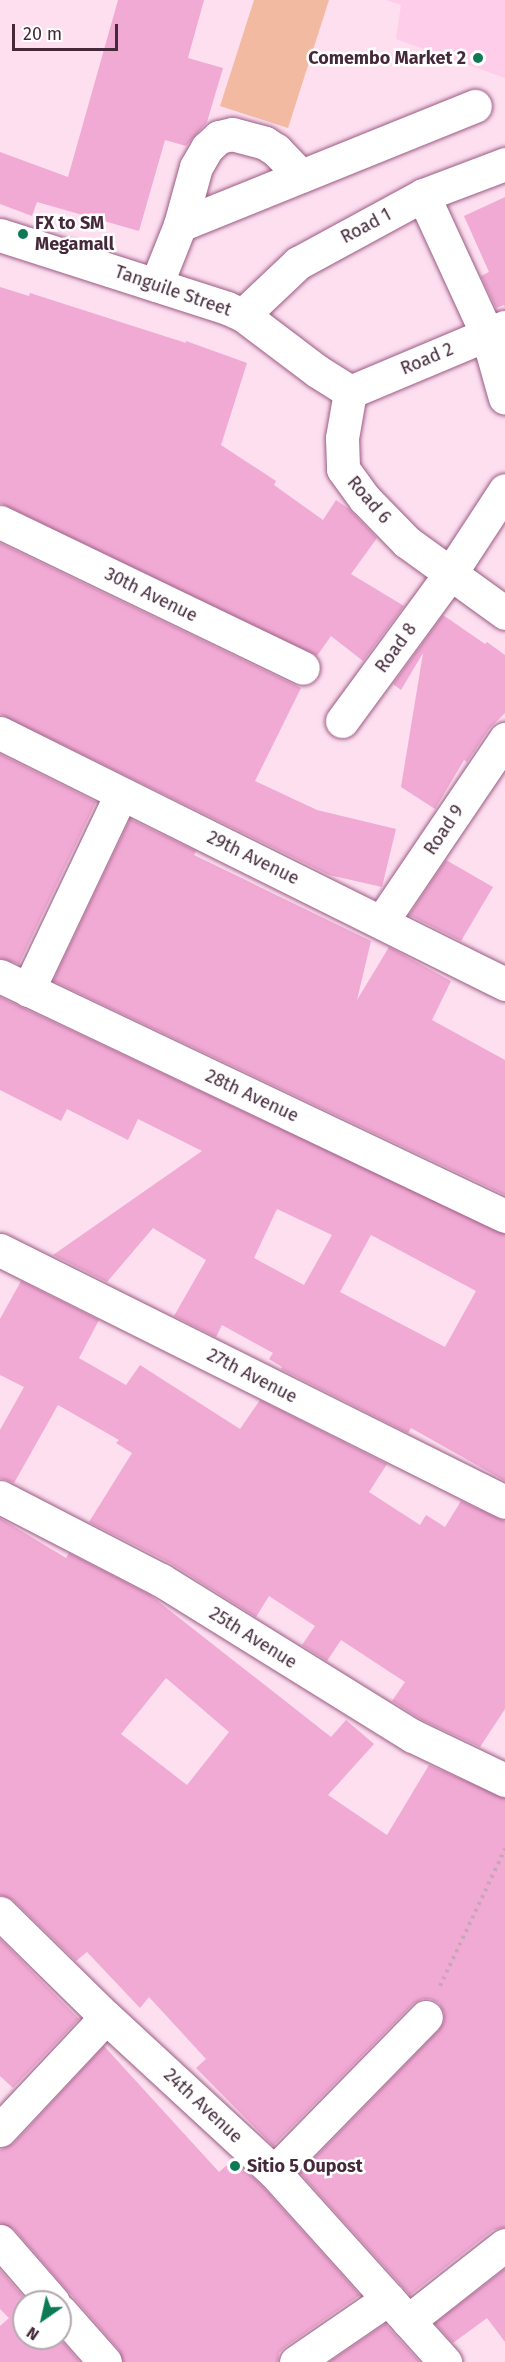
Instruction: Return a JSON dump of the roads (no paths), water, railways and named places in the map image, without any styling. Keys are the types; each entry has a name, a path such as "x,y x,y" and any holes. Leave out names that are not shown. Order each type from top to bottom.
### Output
{"street":[{"path":"180,225 476,106"},
{"path":"156,285 180,225 196,167 207,148 219,136 232,134 265,143 276,150 301,176"},
{"name":"Road 1","path":"243,315 298,263 423,195 505,164"},
{"path":"423,195 496,330 505,398"},
{"name":"Tanguile Street","path":"0,235 243,315"},
{"path":"243,315 317,371 350,392"},
{"name":"Road 2","path":"350,392 496,330"},
{"name":"Road 6","path":"350,392 342,438 343,469 365,499 407,542 505,613"},
{"name":"Road 8","path":"342,721 450,574 505,490"},
{"name":"30th Avenue","path":"0,522 303,668"},
{"name":"29th Avenue","path":"0,733 503,979"},
{"name":"Road 9","path":"382,921 505,739"},
{"path":"14,983 121,794"},
{"name":"28th Avenue","path":"14,983 502,1209"},
{"name":"27th Avenue","path":"0,1250 505,1502"},
{"name":"25th Avenue","path":"0,1497 161,1580 413,1736 505,1780"},
{"name":"24th Avenue","path":"0,1913 106,2017 274,2172 445,2362"},
{"path":"0,2130 106,2017"},
{"path":"274,2172 426,2017"},
{"path":"0,2241 43,2290"},
{"path":"296,2362 398,2310 505,2245"},
{"path":"72,2325 105,2362"}],"place":[{"name":"Comembo Market 2","path":"478,58"},
{"name":"FX to SM Megamall","path":"23,234"},
{"name":"Sitio 5 Oupost","path":"235,2166"}]}
